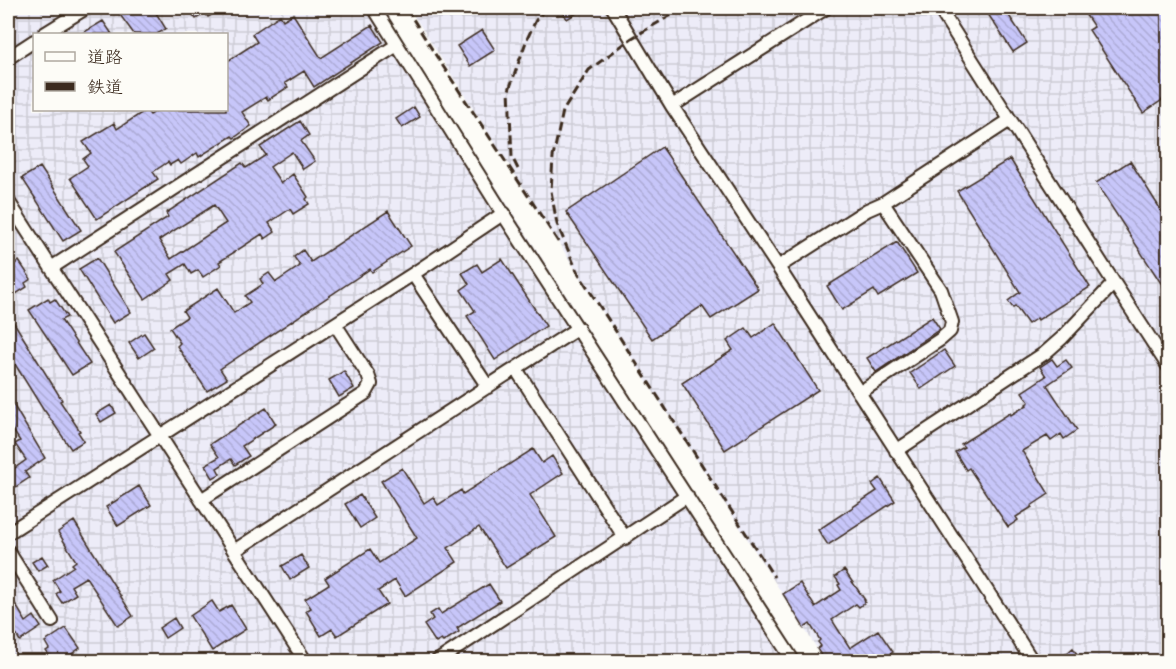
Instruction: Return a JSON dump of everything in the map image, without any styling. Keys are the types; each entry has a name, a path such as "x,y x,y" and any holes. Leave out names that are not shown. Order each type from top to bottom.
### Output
{"lane":[{"path":"46,33 86,8"},
{"path":"374,8 794,662"},
{"path":"613,8 672,106 1033,662"},
{"path":"672,106 826,8"},
{"path":"939,8 1168,366"},
{"path":"8,58 33,41"},
{"path":"51,268 397,45"},
{"path":"778,267 867,210 884,203 1010,120"},
{"path":"8,201 306,662"},
{"path":"859,393 941,339 950,331 952,322 941,290 884,203"},
{"path":"8,533 413,274 504,213"},
{"path":"413,274 488,387"},
{"path":"896,451 1045,353 1114,283"},
{"path":"201,500 366,393 371,384 368,375 335,324"},
{"path":"234,551 578,328"},
{"path":"516,369 625,538"},
{"path":"436,662 687,496"},
{"path":"8,551 52,621"}],"shaded area":[{"path":"8,8 381,8 801,661 8,661"},
{"path":"409,8 1168,8 1168,661 825,661"}],"building":[{"path":"115,8 153,8 166,29 159,33 133,33"},
{"path":"188,8 223,8 208,17 205,13 196,19"},
{"path":"560,8 585,8 567,19"},
{"path":"984,8 1004,8 1027,43 1013,52"},
{"path":"1081,8 1168,8 1168,96 1143,113 1089,30 1094,27"},
{"path":"293,14 321,58 372,25 383,42 314,87 304,71 285,83 288,87 268,100 266,97 242,112 251,126 199,157 197,153 181,164 178,160 170,165 168,162 153,172 158,179 97,219 70,178 88,166 83,159 91,153 83,142 114,123 117,129 144,111 150,115 156,111 228,111 228,61 257,42 252,34 280,15 283,20"},
{"path":"103,21 111,33 83,33"},
{"path":"482,30 495,50 470,66 457,46"},
{"path":"414,107 420,117 402,128 396,119"},
{"path":"300,121 309,135 301,141 315,161 303,169 292,152 270,167 281,183 293,174 308,197 306,199 309,204 293,214 290,209 269,223 275,232 265,239 262,234 219,262 221,265 203,277 198,270 191,274 185,264 169,274 173,280 145,299 114,252 168,217 166,213 242,163 246,168 266,155 260,147","holes":["214,205 226,223 171,259 159,240"]},
{"path":"662,147 758,289 711,319 702,306 652,339 566,212"},
{"path":"1010,159 1090,287 1028,324 1015,306 1013,308 1008,301 1020,292 957,191"},
{"path":"1130,161 1168,221 1168,294 1096,183"},
{"path":"40,167 81,230 63,241 22,178"},
{"path":"388,211 411,246 372,272 370,269 220,369 227,379 207,391 177,346 180,343 170,328 187,317 183,311 218,288 234,313 250,302 245,296 263,284 260,279 269,273 276,282 300,266 294,257 303,250 311,262"},
{"path":"897,242 917,273 878,297 874,290 842,310 827,286"},
{"path":"97,258 131,312 113,323 79,269"},
{"path":"502,259 546,326 495,360 467,316 475,311 461,290 469,284 462,273 477,264 482,272"},
{"path":"19,261 31,279 25,283 27,287 8,299 8,269"},
{"path":"48,298 50,302 55,299 67,317 61,320 90,364 72,375 29,310"},
{"path":"8,313 80,431 78,432 84,441 71,449 8,353"},
{"path":"932,317 940,329 876,372 867,358"},
{"path":"775,323 818,390 725,450 682,383 733,350 727,341 746,328 753,338"},
{"path":"144,333 154,348 139,358 129,343"},
{"path":"944,350 955,366 921,389 910,373"},
{"path":"1052,359 1057,366 1066,360 1072,368 1047,385 1077,430 1064,439 1061,434 1051,441 1047,436 1022,451 1049,494 1016,517 1018,520 1008,527 969,468 966,470 955,452 964,447 961,444 1027,405 1029,402 1022,392 1046,376 1040,367"},
{"path":"344,371 354,388 339,397 329,380"},
{"path":"8,396 45,458 25,472 29,478 8,492 8,473 26,460 15,444 20,441 8,423"},
{"path":"111,405 116,413 101,422 96,414"},
{"path":"266,408 276,424 242,446 249,456 235,465 231,459 217,468 220,474 213,478 205,465 219,457 210,444"},
{"path":"533,449 542,463 552,456 563,473 530,495 556,537 506,568 479,527 448,548 457,562 405,596 395,580 378,591 387,604 337,636 332,629 321,636 306,611 311,608 305,599 329,584 325,578 370,549 379,563 417,538 381,481 402,468 424,503 433,497 438,505 461,490 463,494"},
{"path":"880,478 895,501 828,545 818,530 877,491 872,484"},
{"path":"139,486 151,505 118,526 106,507"},
{"path":"360,495 375,518 360,528 345,504"},
{"path":"74,521 133,616 118,626 86,577 71,586 76,594 62,603 56,594 60,591 53,580 74,566 72,564 76,561 58,532"},
{"path":"301,555 309,568 290,580 282,566"},
{"path":"42,556 48,565 38,571 32,562"},
{"path":"844,570 865,602 859,607 856,604 832,620 850,648 878,630 893,652 878,662 825,662 817,649 821,646 818,642 820,640 810,624 804,628 783,594 800,583 815,607 841,590 835,577"},
{"path":"489,584 500,601 457,628 459,632 443,642 441,640 436,643 424,625 433,619 430,614 438,609 441,614"},
{"path":"8,592 26,622 34,616 41,627 20,641 8,621"},
{"path":"212,601 219,612 231,605 246,629 212,651 190,616"},
{"path":"174,618 180,628 165,638 159,628"},
{"path":"66,628 80,648 60,662 54,662 46,651 49,649 45,642"},
{"path":"1073,648 1082,662 1071,662 1066,654"}],"railway":[{"path":"406,8 559,243"},
{"path":"518,169 512,157 509,90 527,39 536,20 546,8"},
{"path":"683,8 632,38 589,70 563,111 553,157 551,191 557,224 577,271 774,577"}]}
